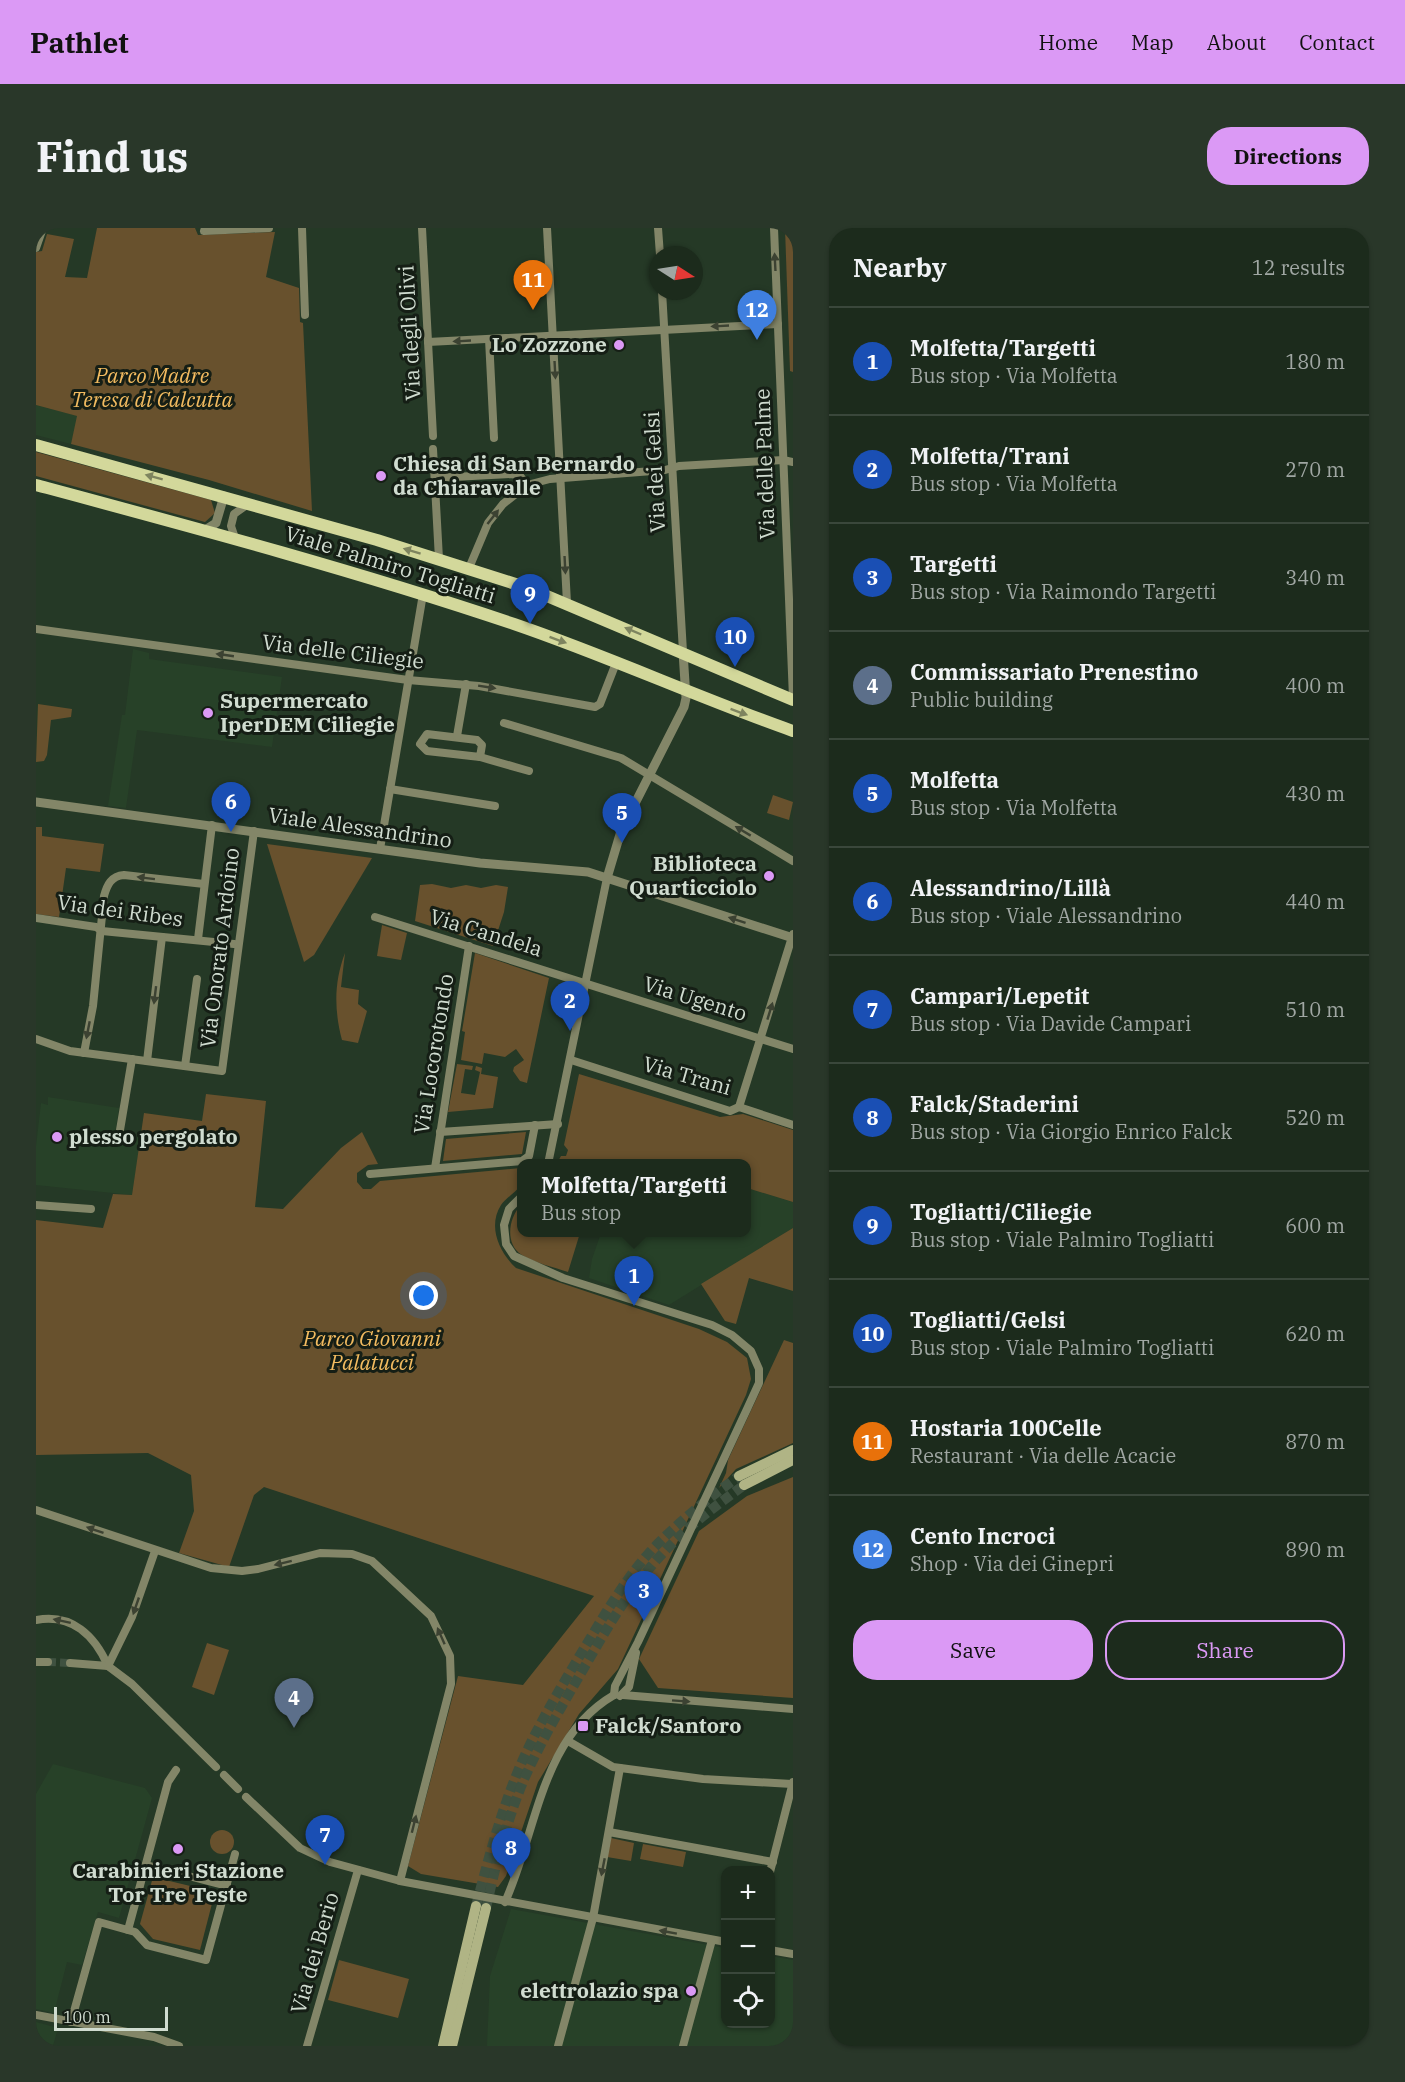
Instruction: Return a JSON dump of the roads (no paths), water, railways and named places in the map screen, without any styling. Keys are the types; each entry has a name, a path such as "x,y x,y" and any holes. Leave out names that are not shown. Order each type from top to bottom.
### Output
{"main road":[{"name":"Viale Palmiro Togliatti","path":"36,445 471,563 793,699"},
{"name":"Viale Palmiro Togliatti","path":"36,484 235,538 423,594 516,625 686,692 793,731"},
{"path":"793,1450 742,1480 793,1460"},
{"path":"443,2046 481,1907 452,2046"}],"street":[{"path":"36,248 43,228"},
{"path":"204,230 269,228"},
{"path":"302,228 305,315"},
{"name":"Via degli Olivi","path":"422,228 433,436"},
{"path":"547,228 567,603"},
{"path":"658,228 659,246"},
{"name":"Via delle Palme","path":"774,228 793,699"},
{"name":"Via dei Gelsi","path":"663,300 682,652"},
{"path":"428,342 778,324"},
{"path":"489,339 494,438"},
{"path":"433,449 438,554"},
{"path":"471,563 481,534 492,516 527,485 560,479 665,470 672,467 783,460 793,462"},
{"path":"435,478 512,474 520,476 527,485"},
{"path":"205,530 216,523 224,496"},
{"path":"235,538 231,526 234,514 241,506 249,503"},
{"path":"380,849 423,594"},
{"name":"Via delle Ciliegie","path":"36,629 408,680 466,684 595,707 600,704 616,663"},
{"path":"549,1159 607,878 616,844 682,711 686,692 682,652"},
{"path":"458,736 466,684"},
{"path":"504,723 616,756 793,861"},
{"path":"480,757 480,742 458,736 427,734 421,740 421,746 429,752 480,757 529,771"},
{"path":"390,789 495,806"},
{"name":"Viale Alessandrino","path":"36,802 496,865 584,872 793,936"},
{"path":"198,939 212,825"},
{"name":"Via Onorato Ardoino","path":"186,1066 222,1071 254,831"},
{"path":"84,1053 102,931 105,893 110,882 117,876 204,884"},
{"name":"Via Candela","path":"375,917 586,983"},
{"name":"Via dei Ribes","path":"36,918 96,927 102,931 234,944"},
{"path":"739,1107 793,936"},
{"path":"147,1061 162,937"},
{"name":"Via Locorotondo","path":"435,1168 469,946"},
{"path":"36,1039 58,1048 84,1053 186,1066 197,979"},
{"name":"Via Ugento","path":"586,983 793,1049"},
{"path":"120,1130 132,1059"},
{"name":"Via Trani","path":"571,1060 730,1111 739,1107 793,1125"},
{"path":"441,1132 558,1124"},
{"path":"526,1159 531,1152 535,1125"},
{"path":"370,1174 517,1161"},
{"path":"517,1201 509,1209 504,1228 506,1244 518,1259 563,1278 722,1329 743,1343 753,1354 759,1369 759,1383 638,1642 615,1686 614,1695"},
{"path":"36,1204 91,1209"},
{"path":"36,1510 211,1568 242,1571 320,1553 352,1554 372,1561 431,1616 450,1656 451,1684 400,1881"},
{"path":"108,1666 132,1617 155,1551"},
{"path":"36,1620 58,1620 78,1626 96,1644 108,1666 132,1684 216,1767"},
{"path":"623,1695 632,1673 638,1642"},
{"path":"36,1662 48,1662"},
{"path":"70,1663 108,1666"},
{"path":"622,1673 632,1673"},
{"path":"505,1902 541,1794 568,1741 590,1711 614,1695 793,1709"},
{"path":"568,1741 613,1767 703,1779 793,1783 772,1866"},
{"path":"558,2046 592,1918 620,1768"},
{"path":"128,1930 168,1782 176,1770"},
{"path":"224,1775 238,1789"},
{"path":"246,1797 300,1848 330,1862 400,1881 721,1941"},
{"path":"609,1832 773,1862"},
{"path":"71,2022 99,1922 135,1932 147,1945 206,1960 235,1854"},
{"path":"146,1865 227,1886"},
{"name":"Via dei Berio","path":"307,2046 358,1870"},
{"path":"684,2046 712,1940"},
{"path":"775,1951 793,1954"},
{"path":"36,2015 154,2037 179,2046"}],"tunnel":[{"path":"476,1906 500,1821 518,1771 549,1708 600,1622 623,1586 649,1553 692,1512 739,1476"},
{"path":"486,1908 507,1825 525,1777 539,1747 605,1632 632,1591 664,1552 692,1525 744,1485"},
{"path":"48,1662 70,1663"}],"place":[{"name":"Hostaria 100Celle","path":"533,310"},
{"name":"Cento Incroci","path":"757,340"},
{"name":"Lo Zozzone","path":"619,345"},
{"name":"Chiesa di San Bernardo da Chiaravalle","path":"381,476"},
{"name":"Togliatti/Ciliegie","path":"530,624"},
{"name":"Togliatti/Gelsi","path":"735,667"},
{"name":"Supermercato IperDEM Ciliegie","path":"208,713"},
{"name":"Alessandrino/Lillà","path":"231,832"},
{"name":"Molfetta","path":"622,843"},
{"name":"Biblioteca Quarticciolo","path":"769,876"},
{"name":"Molfetta/Trani","path":"570,1031"},
{"name":"plesso pergolato","path":"57,1137"},
{"name":"Molfetta/Targetti","path":"634,1306"},
{"name":"Targetti","path":"644,1621"},
{"name":"Falck/Santoro","path":"583,1726"},
{"name":"Commissariato Prenestino","path":"294,1728"},
{"name":"Carabinieri Stazione Tor Tre Teste","path":"178,1849"},
{"name":"Campari/Lepetit","path":"325,1865"},
{"name":"Falck/Staderini","path":"511,1878"},
{"name":"elettrolazio spa","path":"691,1991"}],"park label":[{"name":"Parco Madre Teresa di Calcutta","path":"152,388"},
{"name":"Parco Giovanni Palatucci","path":"372,1351"}]}
